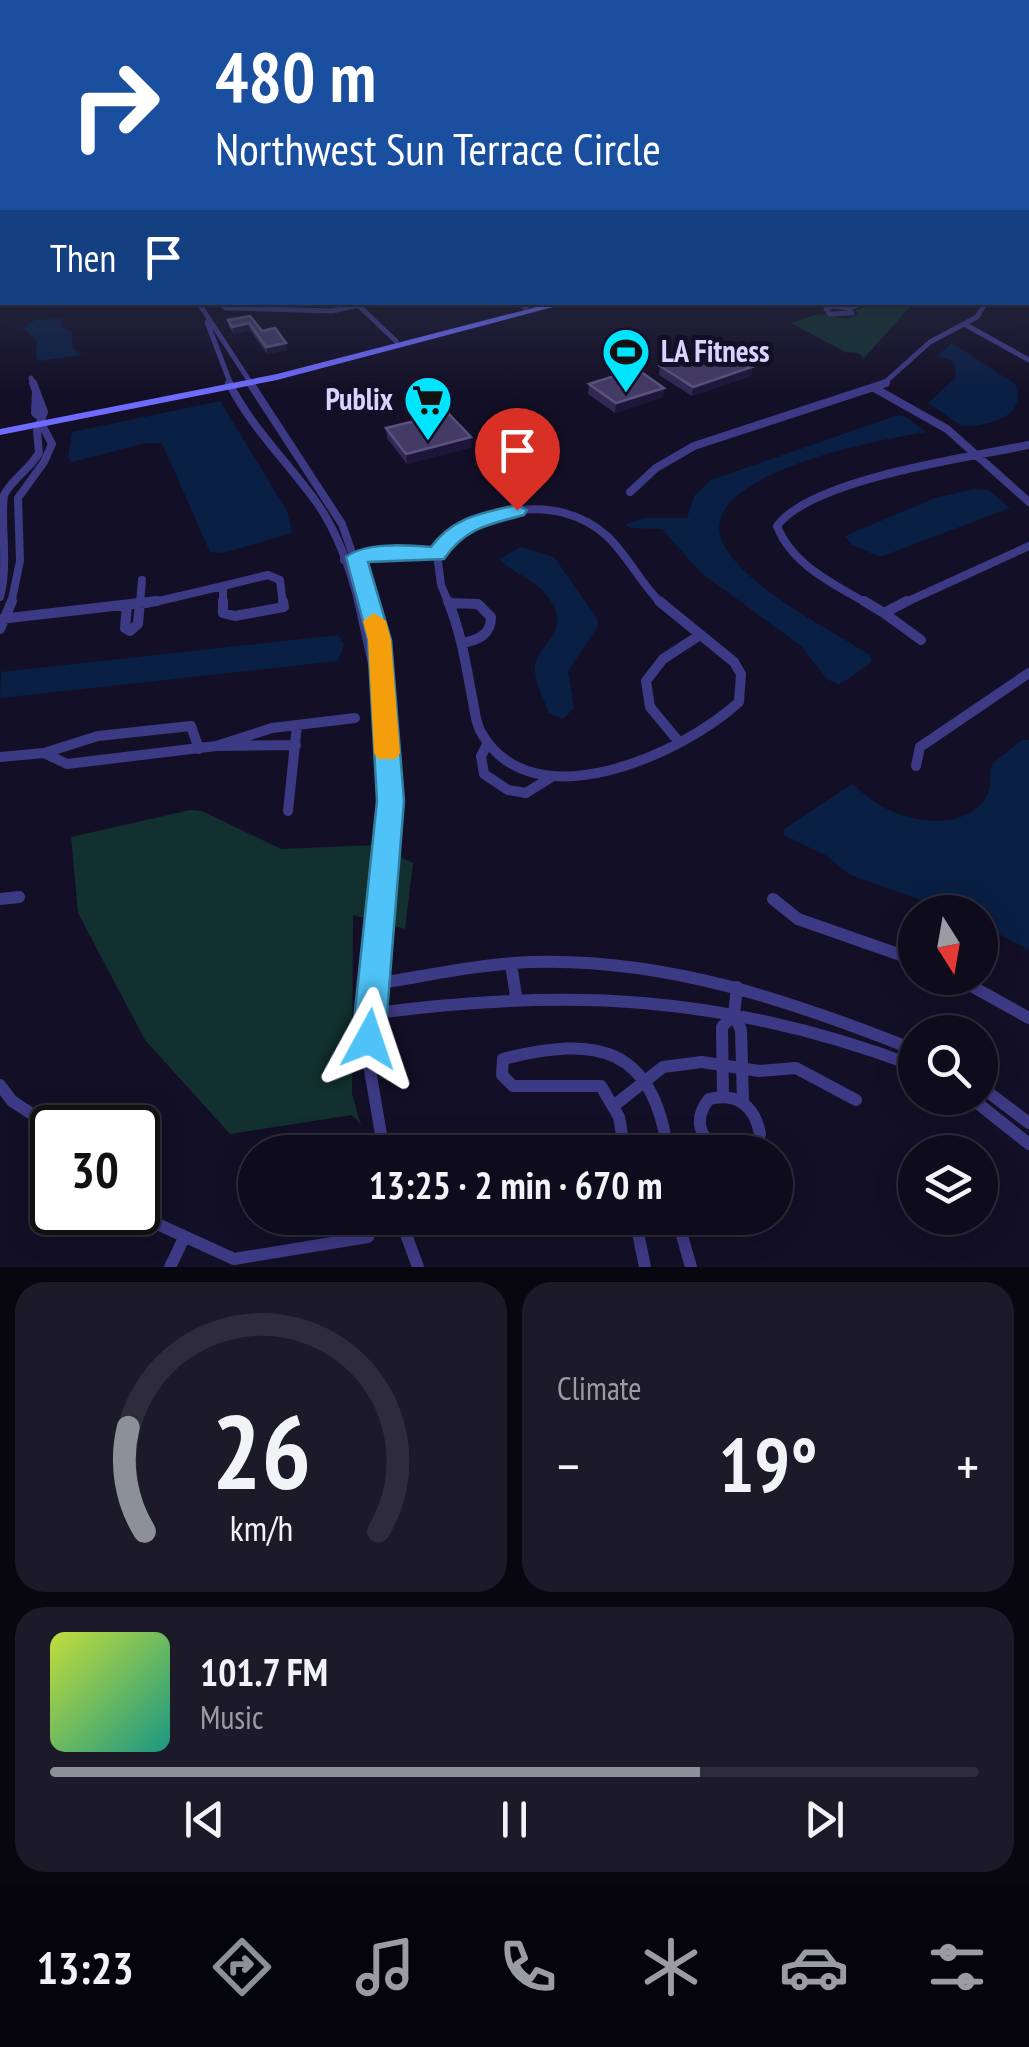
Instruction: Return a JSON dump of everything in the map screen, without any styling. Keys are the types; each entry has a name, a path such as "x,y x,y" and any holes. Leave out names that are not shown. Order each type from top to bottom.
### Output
{"main road":[{"path":"0,428 228,384 397,345 504,320 532,305"},
{"path":"248,379 361,357 532,305"}],"street":[{"path":"223,305 325,311 362,305"},
{"path":"826,305 826,311 839,316 852,313 848,308 858,305"},
{"path":"630,492 656,468 694,446 876,388 903,372 932,341 978,318 984,305"},
{"path":"200,306 319,486 356,557 380,640 390,801 369,1014 369,1064 381,1135"},
{"path":"200,306 228,384 257,430 307,487 329,522 366,632 384,722"},
{"path":"359,306 397,345"},
{"path":"966,325 1029,360"},
{"path":"0,630 20,567 20,494 51,451 51,438 35,413 35,383"},
{"path":"876,388 930,417 1029,502"},
{"path":"0,598 6,569 2,506 5,494 36,460 41,421"},
{"path":"921,640 785,548 777,526 798,506 879,476 1029,446"},
{"path":"517,510 568,515 606,535 652,595 734,662 741,674 740,702 724,717 679,742 594,776 550,778 504,760 487,745 476,720 462,643 449,603 436,570 437,554 449,537 482,517 517,510"},
{"path":"2,530 19,527"},
{"path":"884,613 935,586 1029,546"},
{"path":"344,560 407,551 437,554"},
{"path":"3,619 140,605 223,586 276,576 286,605 263,613 225,614 221,606 223,586"},
{"path":"127,606 124,628 130,630 137,628 142,580"},
{"path":"449,603 478,604 491,616 491,628 484,635 462,643"},
{"path":"679,742 648,707 646,678 651,667 664,656 700,636"},
{"path":"916,766 920,747 1029,673"},
{"path":"1017,680 1029,688"},
{"path":"44,753 68,764 198,749 272,728 355,718"},
{"path":"288,811 298,725"},
{"path":"0,758 44,753 98,736 191,726 198,736 198,749"},
{"path":"487,745 481,756 484,774 502,789 530,792 544,786 550,778"},
{"path":"216,746 296,746"},
{"path":"0,899 19,896"},
{"path":"773,899 798,919 898,954"},
{"path":"374,984 511,964 610,963 700,976 898,1044"},
{"path":"511,964 516,996"},
{"path":"736,988 734,1014 741,1030 744,1101 758,1121 760,1134"},
{"path":"988,995 1029,1018"},
{"path":"369,1014 442,1002 516,996 603,997 734,1014 834,1036 898,1060"},
{"path":"723,1096 722,1027 734,1014"},
{"path":"625,1135 616,1104 600,1086 513,1086 504,1080 500,1070 503,1060 558,1045 587,1047 620,1058 646,1080 661,1103 666,1135"},
{"path":"616,1104 663,1067 682,1063 742,1070 801,1070 856,1100"},
{"path":"0,1085 12,1101 30,1113"},
{"path":"702,1135 698,1117 710,1099 723,1096 744,1101"},
{"path":"998,1100 1029,1123"},
{"path":"992,1115 1029,1144"},
{"path":"160,1226 224,1258 243,1260 368,1237"},
{"path":"406,1235 418,1267"},
{"path":"638,1235 645,1267"},
{"path":"682,1235 692,1267"},
{"path":"170,1267 184,1238"}],"green space":[{"path":"871,305 910,307 864,358 791,323 821,314 849,318 858,314 855,310"},
{"path":"190,810 202,811 281,849 375,845 413,863 405,929 353,915 352,1094 361,1125 352,1115 230,1134 145,1040 78,913 71,837"}],"water":[{"path":"62,319 61,326 72,333 72,347 81,355 40,361 36,358 37,342 23,328 35,320"},
{"path":"952,343 1015,384 1018,395 1011,412 994,421 962,426 928,403 956,377 954,361 937,356"},
{"path":"220,401 287,511 292,532 224,553 210,552 162,443 146,443 72,462 68,458 72,432"},
{"path":"898,415 926,432 833,452 794,465 759,481 733,500 720,522 725,547 753,579 871,656 872,662 839,685 827,679 801,646 700,572 662,529 630,528 625,524 645,518 687,518 694,496 711,480"},
{"path":"974,489 989,490 1010,508 880,557 852,545 845,536 935,498"},
{"path":"521,547 554,557 597,618 598,626 568,671 574,708 563,719 549,713 535,674 537,659 556,629 555,610 543,591 499,559"},
{"path":"338,635 344,644 338,661 0,698 1,672"},
{"path":"1022,740 1029,740 1029,950 998,934 998,895 907,895 850,875 827,856 784,835 784,829 852,784 895,813 925,820 955,819 980,805 988,793 993,763"}],"building":[{"path":"250,316 262,331 275,328 286,343 266,347 249,323 232,327 228,320"},
{"path":"720,347 752,367 693,387 660,366"},
{"path":"637,369 664,388 616,403 589,384"},
{"name":"Publix","path":"448,413 471,437 406,454 386,428"}],"slow traffic":[{"path":"374,621 380,640 387,753"}],"place":[{"name":"LA Fitness","path":"626,394"},
{"name":"Publix","path":"428,442"}],"route":[{"path":"369,1039 390,801 380,640 356,557 407,551 437,554 449,537 466,524 517,510"}]}
